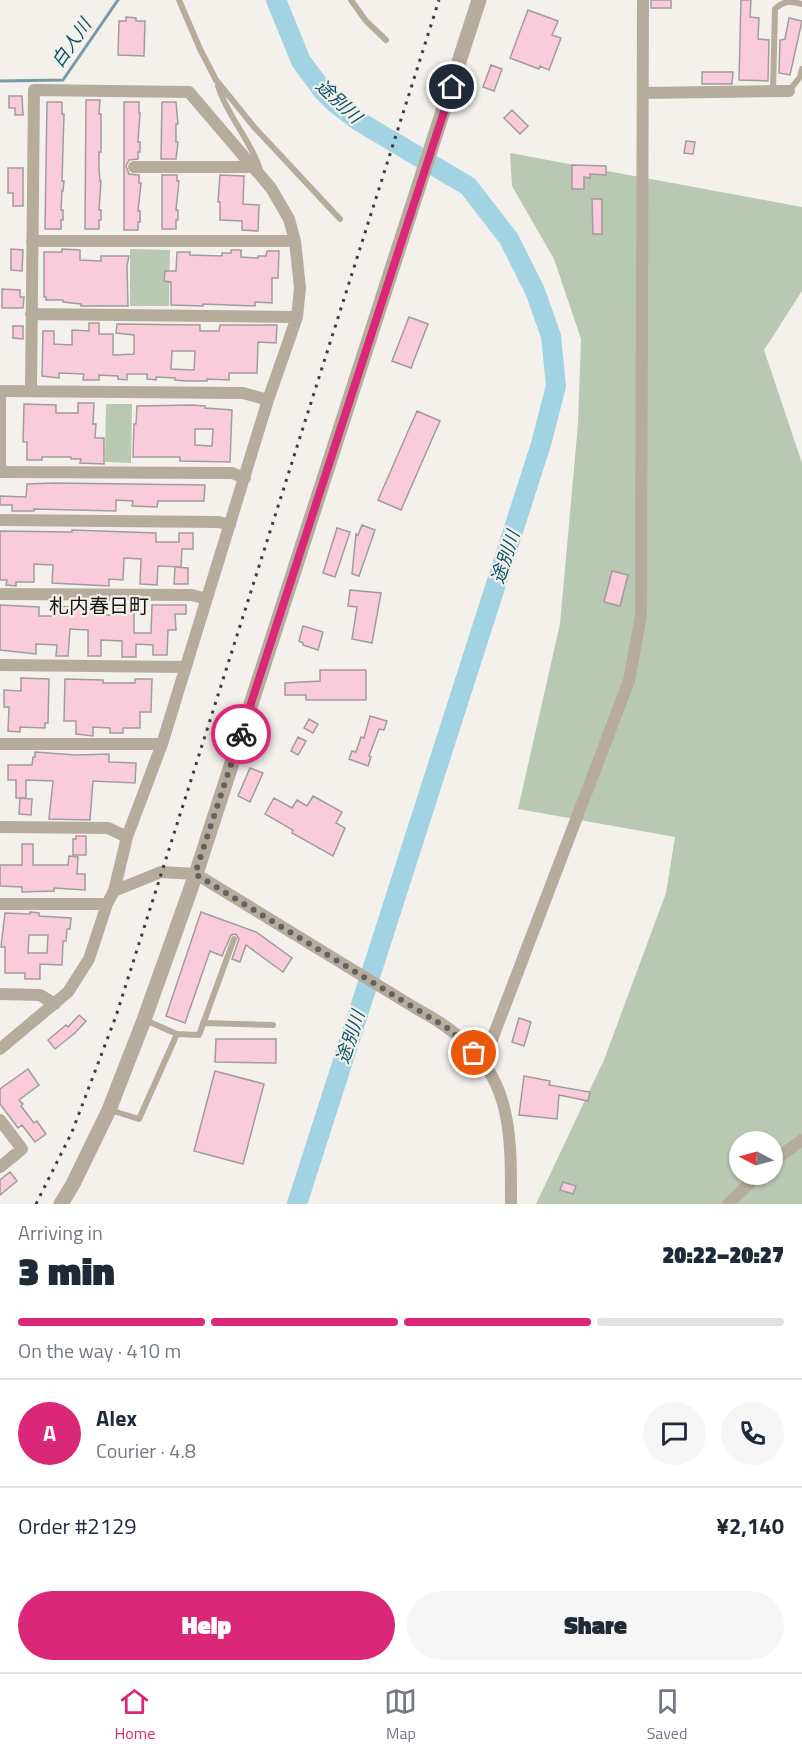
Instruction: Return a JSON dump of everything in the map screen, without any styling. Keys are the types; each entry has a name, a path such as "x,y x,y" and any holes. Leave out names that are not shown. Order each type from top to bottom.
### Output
{"street":[{"path":"61,1204 109,1110 144,1020 195,874 479,0"},
{"path":"483,1063 629,681 641,615 644,0"},
{"path":"0,1049 68,992 89,960 107,904 114,891 127,837 162,744 268,400 297,317 300,288 296,241 289,219 272,188 189,92 34,90 31,391"},
{"path":"643,93 789,91"},
{"path":"134,167 254,168"},
{"path":"32,241 296,241"},
{"path":"32,314 297,317"},
{"path":"2,394 31,391 243,393 268,400"},
{"path":"1,472 232,474 245,478"},
{"path":"0,520 219,522 230,525"},
{"path":"0,594 192,595 206,599"},
{"path":"0,665 185,667"},
{"path":"0,744 162,744"},
{"path":"0,827 108,828 127,837"},
{"path":"114,891 161,872 195,874 449,1029 465,1042 483,1063 501,1095 508,1118 511,1149 511,1204"},
{"path":"0,904 107,904"},
{"path":"0,994 40,995 55,1004"},
{"path":"0,1120 22,1149 0,1167"},
{"path":"783,1154 802,1140"},
{"path":"728,1204 748,1185"}],"lane":[{"path":"179,0 216,80 222,99 255,153 263,178"},
{"path":"351,0 366,21 386,40"},
{"path":"773,91 776,9 781,3 792,1 802,4"},
{"path":"789,91 800,77 802,69"},
{"path":"216,80 255,128 340,219"},
{"path":"1,472 2,394"},
{"path":"144,1020 177,1034 199,1035 234,939"},
{"path":"203,1023 273,1025"},
{"path":"109,1110 140,1119 177,1034"}],"green space":[{"path":"510,153 802,207 802,291 764,350 802,463 802,1204 536,1204 604,1060 666,893 675,837 518,809 560,624 578,424 581,339 554,259 512,186"},
{"path":"130,249 170,250 169,306 130,306"},
{"path":"106,404 132,404 131,463 105,462"}],"building":[{"path":"651,0 671,0 671,8 651,8"},
{"path":"741,0 751,0 750,17 759,18 758,39 769,40 768,81 739,80"},
{"path":"528,10 558,21 552,35 561,38 549,70 540,66 539,69 510,58"},
{"path":"126,17 136,18 136,21 145,21 144,56 118,55 119,21 126,21"},
{"path":"789,18 802,21 790,75 779,73 780,40 785,39"},
{"path":"491,65 502,69 494,91 483,87"},
{"path":"702,72 733,72 732,84 702,84"},
{"path":"9,96 22,96 23,115 15,115 15,108 9,108"},
{"path":"86,100 100,100 99,210 101,210 101,220 99,220 99,229 85,229"},
{"path":"47,102 62,102 62,114 64,114 61,229 45,229"},
{"path":"124,102 139,102 140,152 138,152 138,159 129,160 126,166 129,174 139,175 139,183 141,183 138,230 124,230"},
{"path":"162,102 176,102 178,124 176,124 176,142 178,142 176,159 161,159"},
{"path":"512,110 528,126 520,134 504,118"},
{"path":"686,141 695,142 693,154 684,153"},
{"path":"572,165 606,166 606,175 590,174 590,178 584,177 584,189 572,189"},
{"path":"8,168 23,168 23,206 13,206 13,193 8,193"},
{"path":"162,175 177,175 177,181 179,181 176,229 162,229"},
{"path":"220,175 244,176 243,204 259,205 258,231 242,230 242,221 220,220 220,202 218,202"},
{"path":"592,199 602,199 602,234 593,234"},
{"path":"11,249 23,250 22,271 11,270"},
{"path":"62,249 80,250 80,260 101,261 101,256 129,256 127,265 128,306 81,306 81,304 63,302 63,300 46,300 44,297 44,252 62,252"},
{"path":"231,250 241,250 241,257 258,258 258,256 266,256 267,251 279,251 278,278 272,278 272,303 255,302 255,306 171,305 171,282 164,281 165,271 176,271 177,252 190,252 190,255 222,256 222,253 231,253"},
{"path":"2,289 20,290 20,297 24,297 23,308 2,308"},
{"path":"409,317 428,324 411,368 392,361"},
{"path":"89,323 99,323 99,334 113,334 113,355 134,354 134,335 116,333 117,324 200,325 200,331 219,331 220,325 277,325 276,343 258,342 257,373 229,373 229,380 186,381 156,377 156,380 147,379 147,374 127,374 127,380 118,379 118,376 99,375 99,380 83,380 84,374 59,373 59,378 42,376 43,331 54,331 54,344 72,345 72,330 89,331","holes":["172,351 195,351 194,370 171,369"]},
{"path":"13,326 23,326 23,339 13,338"},
{"path":"78,403 94,403 95,438 104,438 104,464 80,463 81,459 71,459 71,457 42,457 42,460 27,460 27,442 23,442 24,404 56,405 56,413 78,413"},
{"path":"192,405 232,410 230,462 180,461 180,457 133,457 137,406","holes":["195,429 213,429 212,446 195,445"]},
{"path":"417,411 440,421 401,510 378,500"},
{"path":"27,484 205,485 204,501 158,501 157,507 132,506 133,501 116,500 116,511 34,509 34,511 12,511 12,505 0,505 0,496 26,497"},
{"path":"362,525 375,530 359,576 352,574 356,534 358,535"},
{"path":"337,528 350,532 335,577 323,573"},
{"path":"72,530 156,533 156,542 179,542 179,533 193,533 193,549 182,549 181,567 158,566 157,585 140,584 141,559 124,558 123,580 109,579 109,586 52,583 53,565 34,564 34,582 16,582 16,586 6,585 7,580 0,580 0,531 72,532"},
{"path":"175,567 188,568 188,584 174,584"},
{"path":"612,571 628,575 620,606 604,602"},
{"path":"350,590 381,593 372,643 352,639 357,607 348,606"},
{"path":"0,605 39,607 39,616 56,616 57,606 86,608 86,605 96,605 96,608 99,608 99,615 116,615 116,608 134,608 134,633 151,633 152,605 186,605 186,614 175,614 176,630 168,630 167,655 153,655 153,645 136,644 136,657 122,657 122,641 101,640 101,656 88,656 88,630 70,629 68,656 56,656 57,645 36,644 36,654 0,650"},
{"path":"303,626 323,632 318,650 303,645 299,641"},
{"path":"320,670 366,670 366,700 306,700 306,695 285,695 285,683 320,681"},
{"path":"21,678 49,679 48,723 45,723 45,728 20,727 20,732 8,731 9,707 4,707 4,690 21,691"},
{"path":"65,679 103,680 103,683 135,683 135,679 152,679 151,712 140,712 140,728 123,728 123,733 110,733 110,728 93,727 93,736 76,734 76,721 64,721"},
{"path":"370,716 387,721 384,730 379,729 369,756 371,757 368,766 349,759 352,751 356,752 361,737 364,738"},
{"path":"309,719 318,724 313,733 304,728"},
{"path":"298,737 306,741 298,755 291,751"},
{"path":"35,752 76,755 109,754 109,762 136,763 135,783 93,781 90,820 49,819 53,781 26,780 26,798 16,798 16,780 8,780 8,765 32,765"},
{"path":"250,768 263,773 250,802 238,796"},
{"path":"313,796 342,812 336,823 345,828 333,856 292,833 293,830 265,814 274,798 292,808 297,800 307,806"},
{"path":"20,798 32,799 31,815 19,814"},
{"path":"76,836 86,836 86,855 73,855 73,839 76,839"},
{"path":"22,844 33,844 33,865 68,865 69,856 78,857 77,874 85,874 85,890 54,888 54,891 22,892 22,887 0,886 0,865 22,865"},
{"path":"30,912 39,913 39,916 71,918 66,941 63,941 62,965 40,964 40,979 25,979 25,973 5,973 5,947 1,947 5,913 30,914","holes":["29,935 48,935 47,953 28,953"]},
{"path":"201,912 256,932 292,958 283,972 246,945 240,962 232,959 239,939 236,934 231,935 222,956 210,951 185,1023 166,1016"},
{"path":"79,1015 86,1021 55,1049 48,1040 66,1025 68,1027"},
{"path":"519,1018 531,1022 524,1046 512,1042"},
{"path":"216,1039 276,1039 276,1063 215,1062"},
{"path":"28,1069 39,1085 19,1100 34,1123 37,1121 46,1134 35,1142 22,1125 18,1128 0,1104 0,1089"},
{"path":"215,1071 264,1084 243,1164 194,1151"},
{"path":"524,1076 550,1081 549,1085 590,1092 588,1101 559,1095 557,1119 519,1115"},
{"path":"10,1172 17,1181 0,1195 0,1180"},
{"path":"563,1182 576,1186 573,1194 560,1190"}],"waterway":[{"name":"白人川","path":"0,81 63,80 118,0"},
{"name":"途別川","path":"276,0 301,61 323,91 360,122 468,186 509,239 535,291 551,336 556,386 541,444 297,1204"}],"railway":[{"path":"36,1204 72,1132 116,1016 439,0"}],"way so far":[{"path":"241,734 195,874 449,1029 474,1053"}],"district":[{"name":"札内春日町","path":"99,605"}],"route":[{"path":"241,734 452,87"}]}
